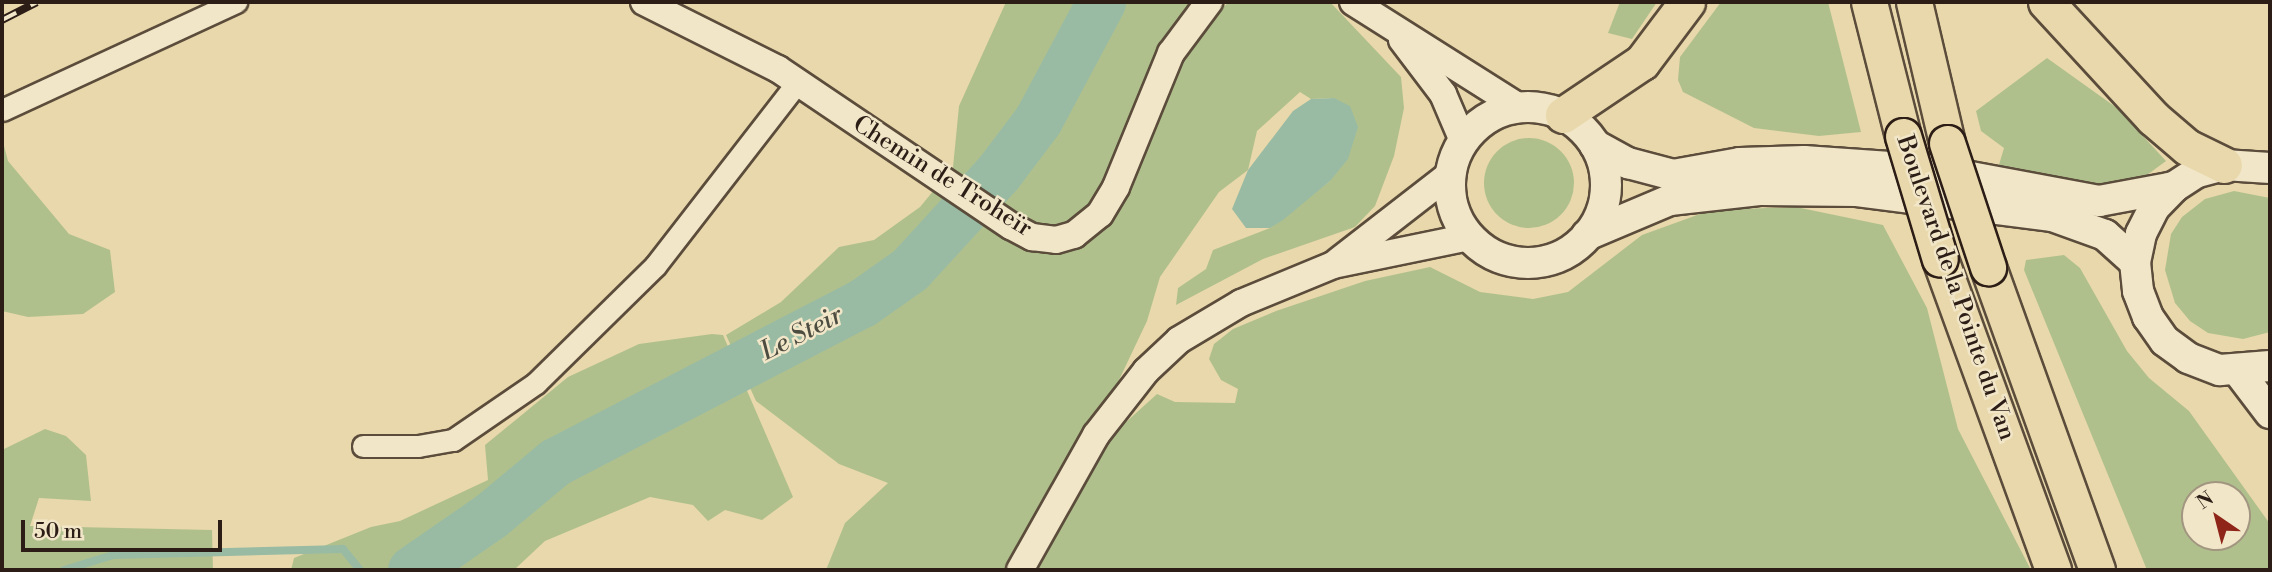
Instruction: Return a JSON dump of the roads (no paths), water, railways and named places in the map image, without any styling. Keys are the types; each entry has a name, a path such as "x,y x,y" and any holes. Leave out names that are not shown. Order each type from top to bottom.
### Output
{"highway":[{"path":"1563,115 1642,62 1687,2"},
{"name":"Boulevard de la Pointe du Van","path":"1869,2 1903,136 1940,258 2053,570"},
{"name":"Boulevard de la Pointe du Van","path":"1914,2 1947,143 1988,267 2097,570"},
{"path":"2046,2 2152,118 2187,147 2224,165"}],"main road":[{"path":"2135,262 2105,236 2068,220 1857,191 1761,190 1683,198 1655,205 1587,235 1556,258 1533,263 1509,261 1487,252 1469,237 1453,207 1450,174 1464,141 1497,113 1519,107 1563,115 1595,145 1628,163 1673,175 1740,163 1804,161 1933,170 2099,201 2174,187"},
{"path":"1587,235 1603,208 1606,187 1595,145"},
{"path":"2270,169 2224,165 2197,172 2174,187 2154,208 2141,233 2135,262 2141,300 2165,341 2204,365 2238,372 2270,366"},
{"path":"2238,372 2270,413"}],"street":[{"path":"2,110 236,2"},
{"name":"Chemin de Troheïr","path":"644,2 757,58 1011,226 1032,237 1056,240 1074,235 1100,214 1116,187 1171,53 1209,2"},
{"path":"1353,2 1519,107"},
{"path":"1391,28 1433,79 1464,141"},
{"path":"363,446 418,446 453,440 536,383 655,266 797,83"},
{"path":"1333,265 1450,174"},
{"path":"1020,570 1096,435 1162,355 1225,312 1333,265 1469,237"}],"waterway":[{"name":"Le Steir","path":"412,570 490,516 555,462 862,303 910,269 998,173 1038,120 1101,2"},
{"name":"Le Steir","path":"64,570 113,555 343,549 360,570"}],"railway":[{"path":"2,20 37,2"}]}
